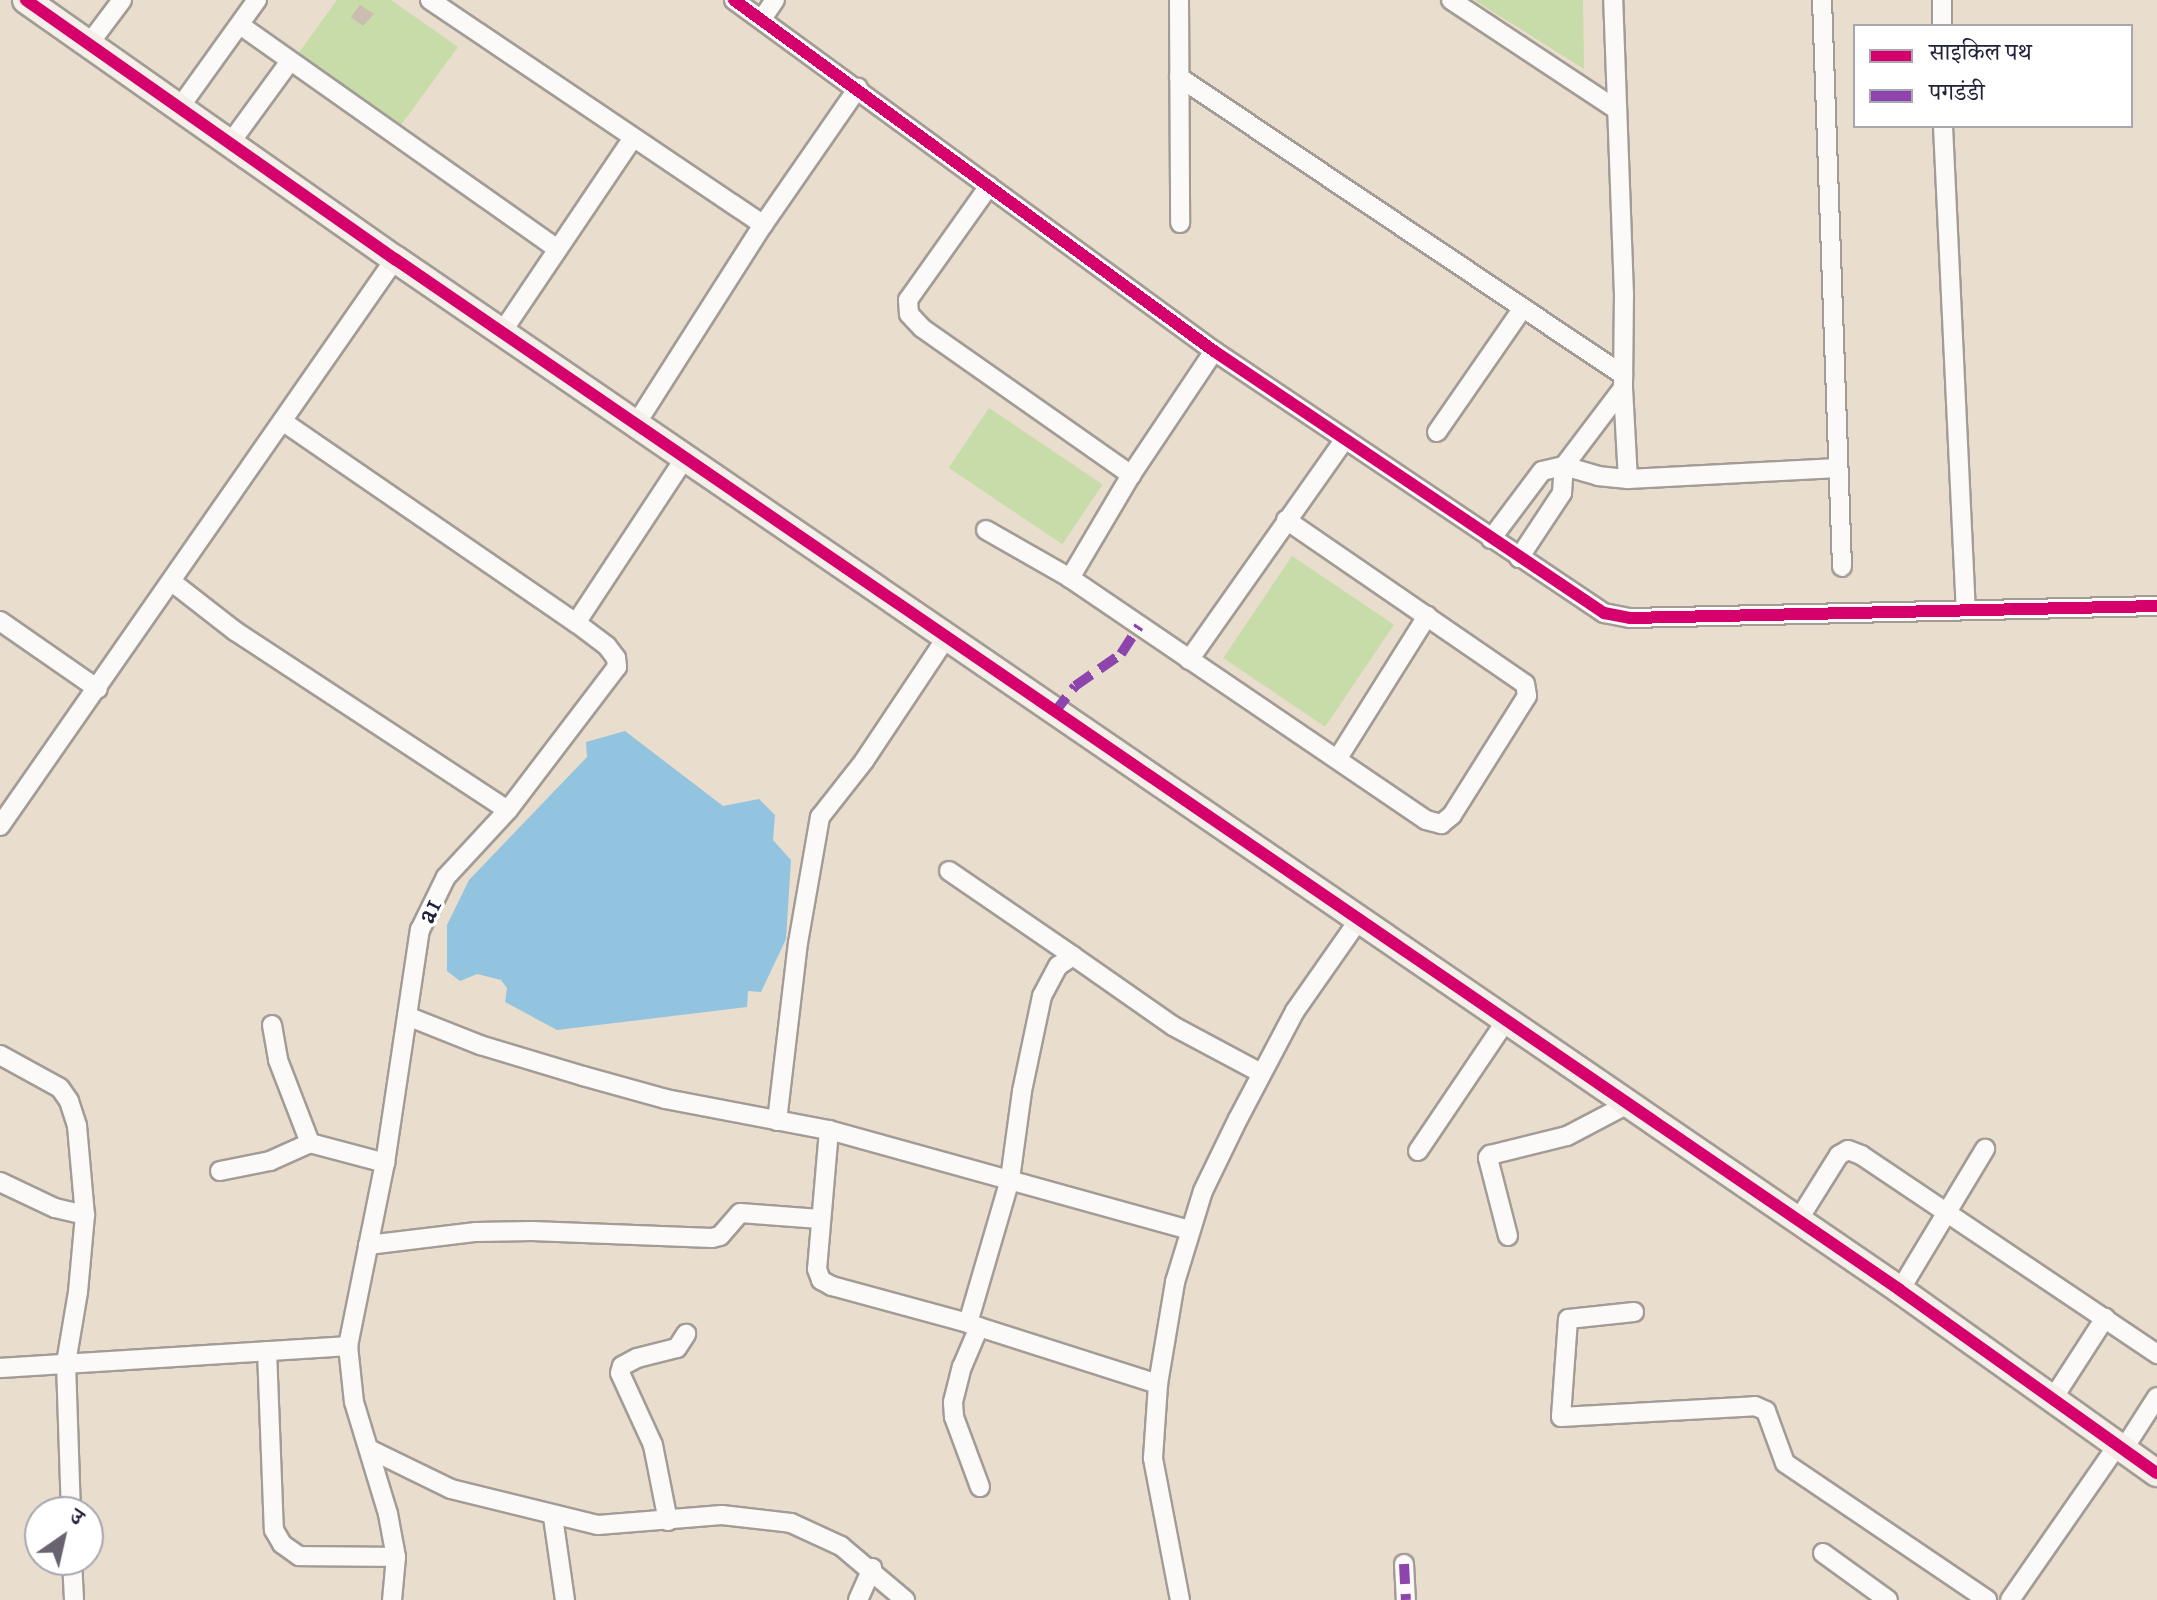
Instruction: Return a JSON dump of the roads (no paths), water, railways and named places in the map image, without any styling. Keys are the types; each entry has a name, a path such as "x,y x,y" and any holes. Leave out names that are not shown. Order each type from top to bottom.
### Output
{"street":[{"path":"26,0 395,259 1900,1290 2157,1473"},
{"path":"89,44 122,0"},
{"path":"180,107 257,0"},
{"path":"430,0 763,225"},
{"path":"734,0 1214,351 1593,607 1630,618 2157,606"},
{"path":"762,19 775,0"},
{"path":"1179,0 1180,223"},
{"path":"1451,0 1617,110"},
{"path":"1613,0 1628,479"},
{"path":"1822,0 1842,567"},
{"path":"1942,0 1942,24"},
{"path":"240,25 556,248"},
{"path":"231,142 290,61"},
{"path":"1179,77 1523,308 1623,382"},
{"path":"636,424 763,225 858,88"},
{"path":"1943,128 1966,608"},
{"path":"502,332 632,139"},
{"path":"989,186 908,300 909,314 922,328 1131,475"},
{"path":"0,826 395,259"},
{"path":"1437,432 1523,308"},
{"path":"1070,578 1131,475 1214,351"},
{"path":"1519,558 1562,493 1564,466 1623,382"},
{"name":"a1","path":"284,422 576,623 607,646 616,658 617,667 508,810 446,877 420,930 385,1163 348,1346 349,1378 396,1557 392,1600"},
{"path":"1189,660 1344,440"},
{"path":"576,623 685,458"},
{"path":"1491,539 1542,471 1564,466 1598,476 1628,479 1838,468"},
{"path":"986,530 1070,578 1426,820 1441,824 1452,815 1527,696 1525,684 1286,520"},
{"path":"172,582 235,631 508,810"},
{"path":"1338,758 1427,616"},
{"path":"0,621 98,689"},
{"path":"777,1121 798,943 820,817 864,761 946,638"},
{"path":"949,871 1173,1026 1261,1073"},
{"path":"1180,1600 1153,1458 1158,1384 1175,1282 1203,1191 1261,1073 1295,1011 1358,921"},
{"path":"980,1487 954,1417 953,1402 1010,1179 1022,1091 1042,996 1058,966 1073,956"},
{"path":"407,1016 480,1045 666,1099 829,1130 1189,1230"},
{"path":"1418,1151 1505,1022"},
{"path":"272,1025 278,1060 310,1143"},
{"path":"0,1055 45,1078 69,1101 77,1126 85,1215 78,1292 66,1363 70,1496"},
{"path":"1508,1236 1488,1158 1490,1155 1567,1136 1626,1105"},
{"path":"829,1130 817,1269 821,1280 832,1286 973,1325 1158,1384"},
{"path":"220,1171 270,1161 310,1143 385,1163"},
{"path":"1900,1290 1985,1149"},
{"path":"1797,1222 1839,1155 1848,1150 2157,1354"},
{"path":"0,1182 55,1208 85,1215"},
{"path":"368,1245 476,1232 532,1231 712,1238 720,1236 740,1213 820,1219"},
{"path":"1634,1312 1568,1319 1561,1417 1755,1406 1766,1411 1785,1463 1987,1600"},
{"path":"2052,1400 2105,1318"},
{"path":"668,1521 656,1456 620,1373 622,1366 637,1358 677,1348 686,1334"},
{"path":"1,1367 348,1346"},
{"path":"267,1351 274,1530 282,1544 299,1556 396,1557"},
{"path":"2010,1600 2157,1397"},
{"path":"369,1449 416,1476 451,1489 520,1504 553,1517 598,1525 722,1515 791,1523 841,1546 872,1568 905,1600"},
{"path":"553,1517 565,1600"},
{"path":"1823,1553 1888,1600"},
{"path":"1404,1564 1406,1600"},
{"path":"858,1600 872,1568"},
{"path":"73,1576 74,1600"}],"water":[{"path":"625,731 723,806 759,799 775,815 773,840 791,860 786,939 761,992 748,991 747,1007 557,1030 505,1002 507,988 501,980 477,974 460,981 447,971 447,925 469,880 587,757 586,742"}]}
